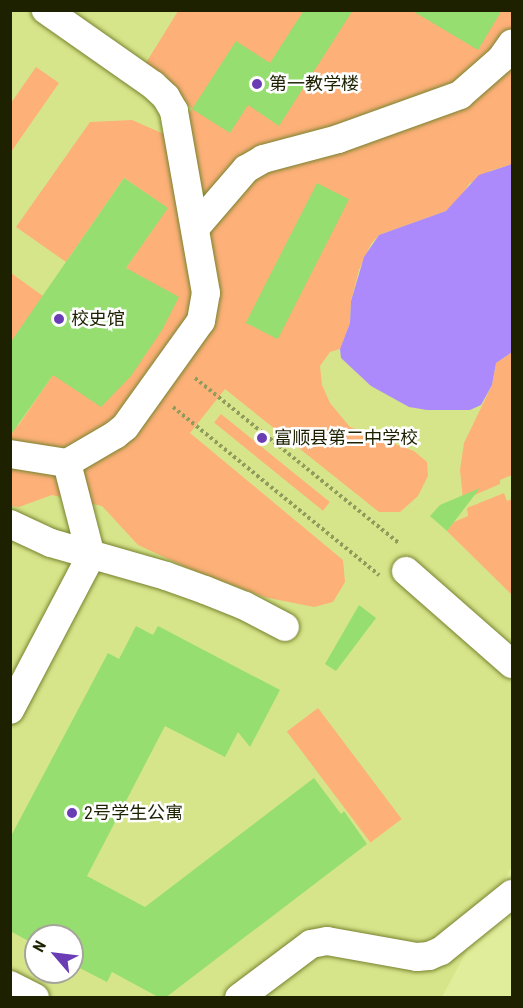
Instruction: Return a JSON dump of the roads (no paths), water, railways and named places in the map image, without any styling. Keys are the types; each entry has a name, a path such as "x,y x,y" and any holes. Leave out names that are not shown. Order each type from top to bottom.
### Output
{"lane":[{"path":"10,454 67,464 125,427 201,321 206,293 180,134 174,111 166,97 153,85 46,10"},
{"path":"195,227 246,170 263,159 338,139 460,95 501,59 513,43"},
{"path":"10,710 91,556 67,464"},
{"path":"10,524 51,543 195,587 245,606 285,627"},
{"path":"406,571 513,664"},
{"path":"239,998 311,944 327,941 417,957 429,956 441,951 513,894"},
{"path":"10,985 35,998"}],"place":[{"name":"第一教学楼","path":"257,84"},
{"name":"校史馆","path":"59,319"},
{"name":"富顺县第二中学校","path":"262,438"},
{"name":"2号学生公寓","path":"72,813"}]}
